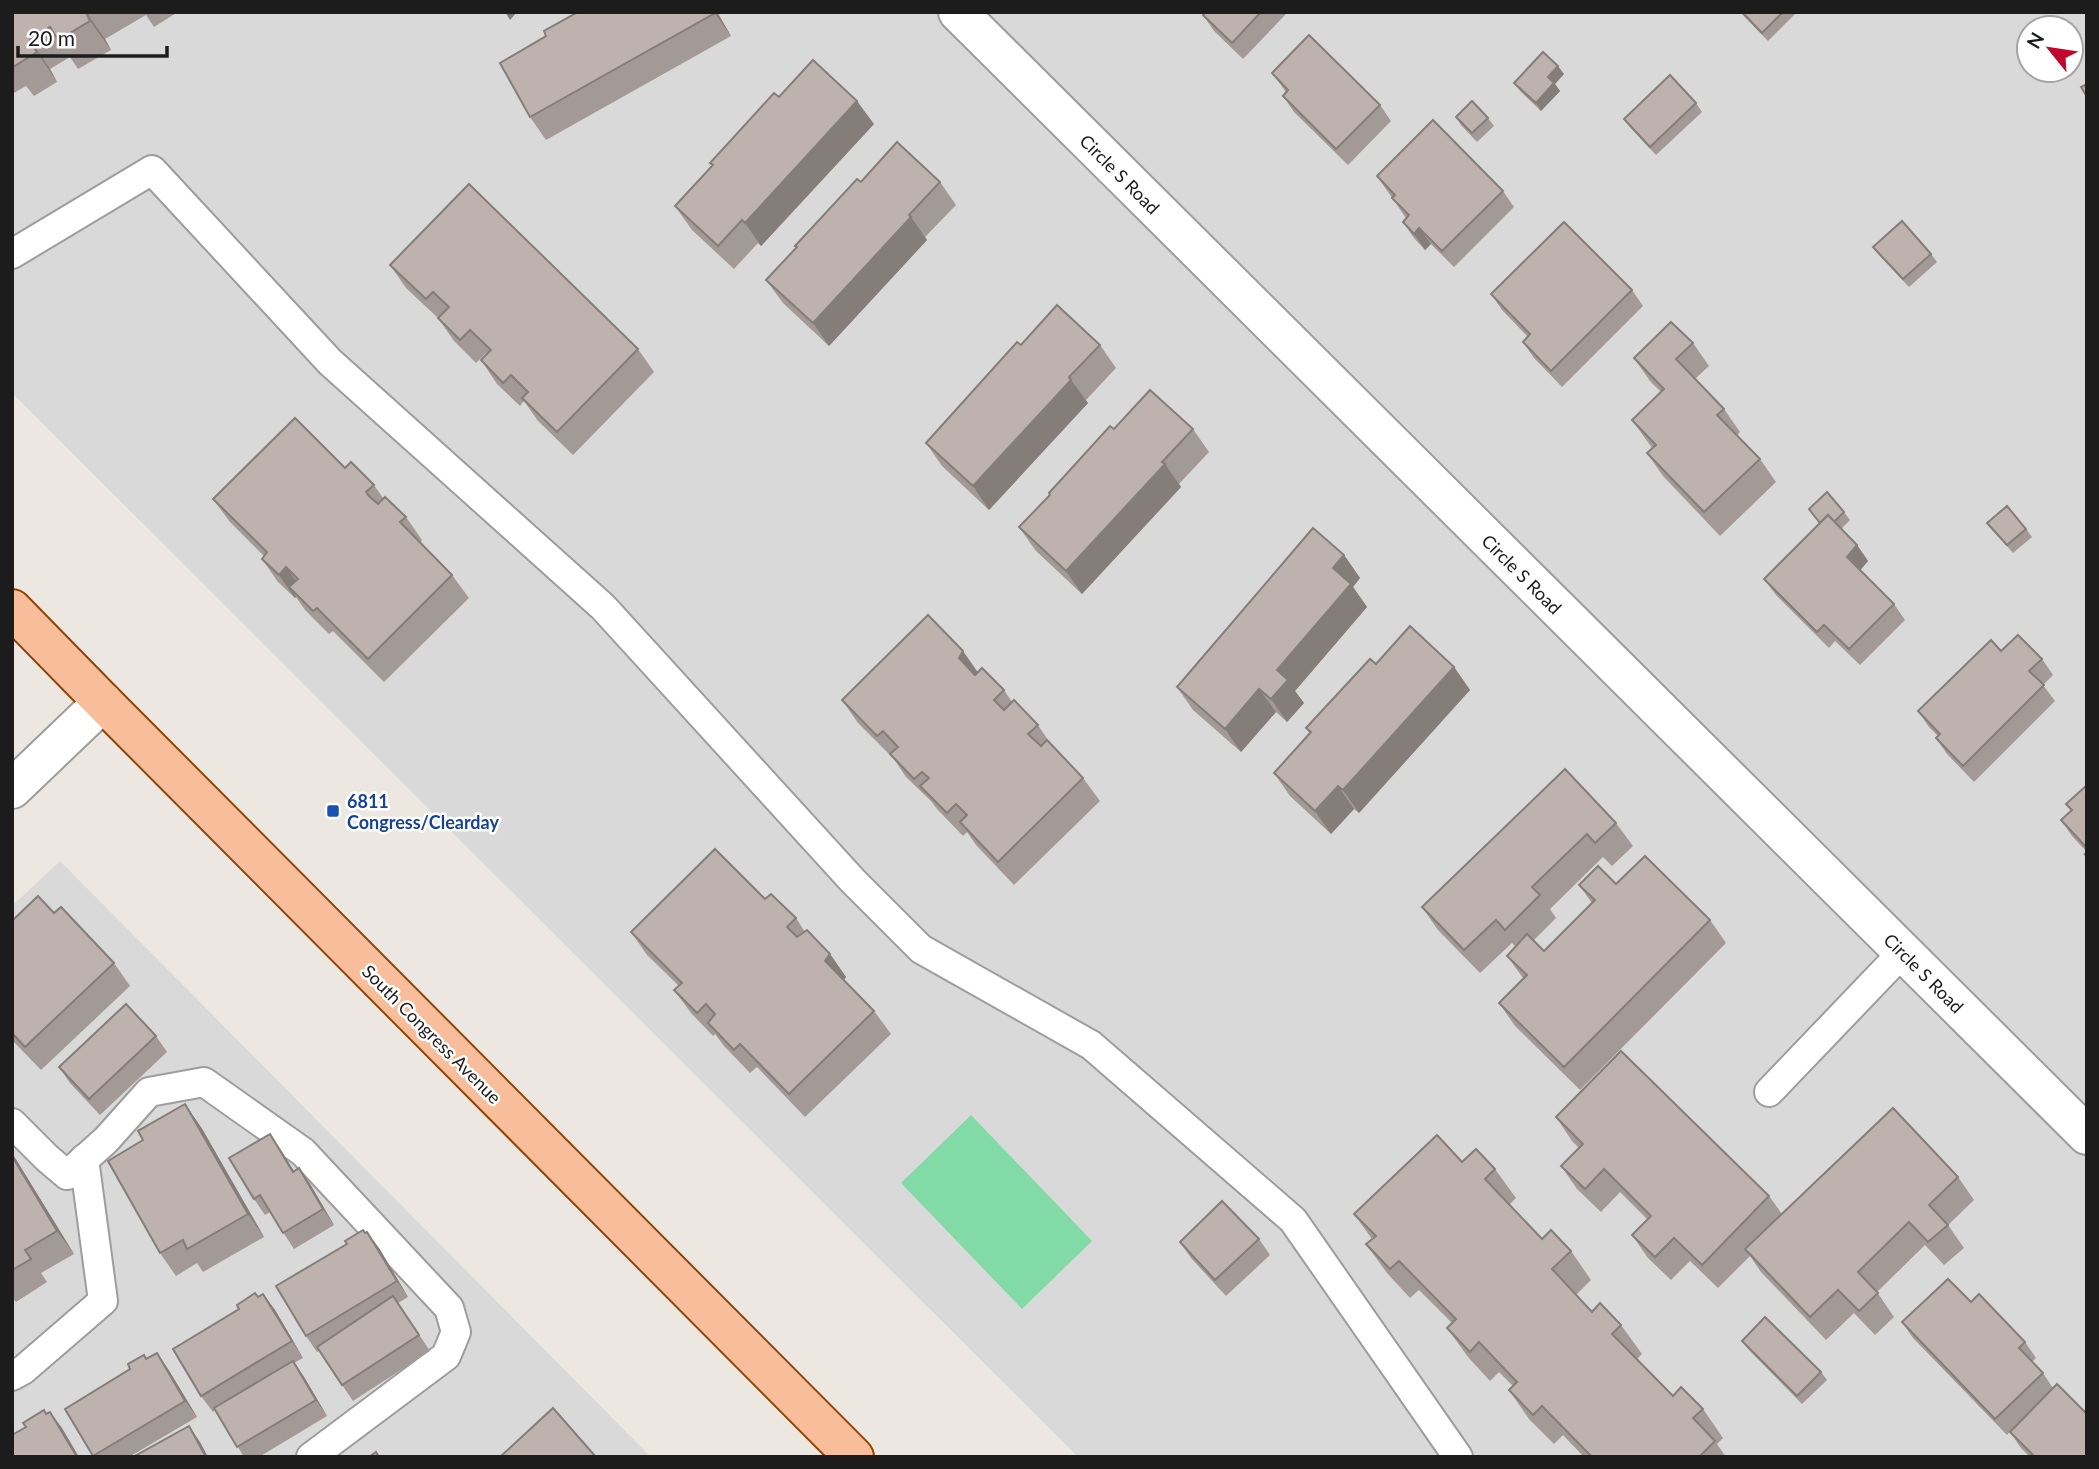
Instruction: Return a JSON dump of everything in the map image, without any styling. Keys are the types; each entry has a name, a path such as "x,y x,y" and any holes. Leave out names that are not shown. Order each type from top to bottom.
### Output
{"main road":[{"name":"South Congress Avenue","path":"12,609 854,1457"}],"street":[{"name":"Circle S Road","path":"958,12 2087,1135"},
{"path":"12,789 103,702"}],"lane":[{"path":"12,254 152,170 330,362 603,607 853,881 921,949 1091,1045 1293,1220 1458,1457"},
{"path":"1769,1092 1903,952"},
{"path":"12,1123 67,1175 106,1140 149,1092 204,1082 303,1152 449,1308 456,1332 446,1356 311,1457"},
{"path":"12,1376 23,1370 103,1301 84,1159"}],"shaded area":[{"path":"12,12 2087,12 2087,1457 1078,1457 12,393"},
{"path":"60,861 651,1457 12,1457 12,906"}],"green space":[{"path":"971,1115 1092,1241 1022,1309 901,1183"}],"building":[{"path":"12,12 86,12 90,21 58,40 50,27 30,40 37,52 13,67"},
{"path":"578,12 715,13 530,117 500,63 546,36 544,31"},
{"path":"1205,12 1261,12 1232,43 1203,15"},
{"path":"1742,12 1783,12 1762,33"},
{"path":"1309,35 1380,105 1336,149 1283,96 1288,90 1272,73"},
{"path":"1543,52 1558,66 1548,77 1554,83 1536,103 1514,83"},
{"path":"813,60 857,101 745,223 742,220 718,246 675,206 774,93 779,97"},
{"path":"1670,75 1696,103 1650,147 1624,119"},
{"path":"2087,84 2087,97 2081,87"},
{"path":"1472,101 1488,118 1472,133 1456,117"},
{"path":"1433,120 1503,191 1442,251 1419,228 1414,234 1403,222 1409,215 1392,198 1395,195 1377,176"},
{"path":"897,142 940,182 813,323 766,280 857,179 861,182"},
{"path":"469,184 638,349 557,432 522,398 528,392 511,375 503,383 481,360 491,350 470,330 460,340 438,318 449,307 433,292 426,299 390,265"},
{"path":"1902,221 1931,254 1903,279 1873,247"},
{"path":"1564,222 1632,290 1551,371 1523,342 1530,334 1491,294"},
{"path":"1057,305 1100,345 973,486 926,443 1017,342 1021,345"},
{"path":"1671,322 1693,343 1676,359 1724,409 1717,415 1760,459 1704,512 1647,453 1656,445 1632,420 1664,389 1634,358"},
{"path":"1150,390 1193,429 1162,462 1165,464 1066,571 1019,527 1110,426 1114,429"},
{"path":"295,418 345,468 351,462 374,485 366,492 369,496 378,504 385,497 406,517 400,522 452,575 368,659 317,608 313,611 289,587 298,579 286,567 279,575 262,559 267,552 213,499"},
{"path":"1827,492 1844,512 1834,522 1828,515 1820,523 1809,509"},
{"path":"2007,506 2026,529 2007,545 1987,523"},
{"path":"1828,515 1857,545 1847,557 1894,604 1849,649 1824,625 1817,632 1764,579"},
{"path":"1313,528 1344,555 1333,568 1351,584 1277,670 1288,680 1271,699 1259,689 1225,729 1177,687"},
{"path":"928,615 963,651 959,658 975,675 982,668 1004,690 994,700 1004,710 1014,700 1038,725 1028,734 1041,746 1047,740 1083,778 998,862 960,822 967,815 956,804 947,813 920,786 929,778 922,772 914,779 890,754 898,747 883,731 877,736 842,700"},
{"path":"1410,626 1454,667 1343,790 1338,786 1315,811 1274,773 1311,732 1306,728 1370,659 1376,664"},
{"path":"2018,635 2042,659 2029,671 2044,685 1963,766 1936,738 1940,734 1918,711 1991,640 2001,651"},
{"path":"1565,769 1616,823 1595,843 1587,834 1532,887 1540,895 1505,930 1496,920 1464,950 1422,907"},
{"path":"2087,785 2087,848 2061,820 2072,810 2066,804"},
{"path":"715,849 765,899 771,894 796,918 787,927 797,937 807,930 830,954 825,961 874,1011 789,1094 740,1044 734,1050 708,1023 715,1014 706,1004 697,1013 674,990 682,983 631,932"},
{"path":"1645,856 1710,920 1564,1067 1499,1003 1527,975 1507,956 1527,934 1544,951 1595,900 1579,885 1598,866 1616,884"},
{"path":"38,896 54,913 61,907 114,963 25,1047 12,1033 12,921"},
{"path":"126,1004 156,1036 89,1099 59,1067"},
{"path":"1621,1051 1769,1196 1702,1265 1674,1238 1655,1257 1632,1235 1651,1216 1604,1169 1585,1189 1561,1166 1583,1144 1556,1117"},
{"path":"185,1104 248,1214 187,1249 183,1240 160,1253 108,1161 143,1140 138,1131"},
{"path":"1893,1108 1958,1177 1929,1205 1948,1225 1928,1242 1909,1222 1858,1272 1878,1293 1859,1311 1838,1290 1810,1317 1745,1249"},
{"path":"270,1134 293,1172 299,1168 323,1209 283,1233 260,1195 254,1199 229,1158"},
{"path":"1437,1135 1462,1162 1476,1149 1495,1169 1485,1179 1542,1239 1551,1230 1571,1251 1552,1269 1592,1312 1600,1303 1621,1325 1612,1334 1673,1396 1681,1387 1703,1409 1693,1418 1715,1441 1699,1457 1592,1457 1542,1406 1533,1415 1509,1390 1517,1382 1479,1342 1470,1352 1447,1328 1456,1319 1399,1261 1390,1269 1366,1244 1376,1236 1354,1214"},
{"path":"12,1156 57,1231 25,1250 31,1259 12,1270"},
{"path":"1222,1201 1259,1239 1215,1280 1180,1242"},
{"path":"363,1230 367,1232 397,1281 306,1336 276,1286 347,1244 345,1241"},
{"path":"1948,1279 1971,1302 1979,1294 2025,1342 2019,1348 2043,1373 1995,1419 1902,1322"},
{"path":"255,1293 258,1297 263,1294 292,1341 201,1396 173,1349 239,1309 237,1305"},
{"path":"393,1296 419,1335 342,1385 317,1347"},
{"path":"1765,1317 1821,1372 1797,1396 1742,1341"},
{"path":"157,1353 185,1401 93,1456 65,1409 130,1369 128,1364 144,1355 146,1359"},
{"path":"293,1361 316,1400 237,1447 214,1408"},
{"path":"2057,1384 2085,1412 2087,1410 2087,1457 2035,1457 2010,1432"},
{"path":"553,1408 596,1457 500,1457"},
{"path":"44,1410 46,1414 50,1412 77,1457 12,1457 12,1435 26,1427 23,1423"},
{"path":"189,1426 206,1457 133,1457"}],"place":[{"name":"6811 Congress/Clearday","path":"333,811"}]}
